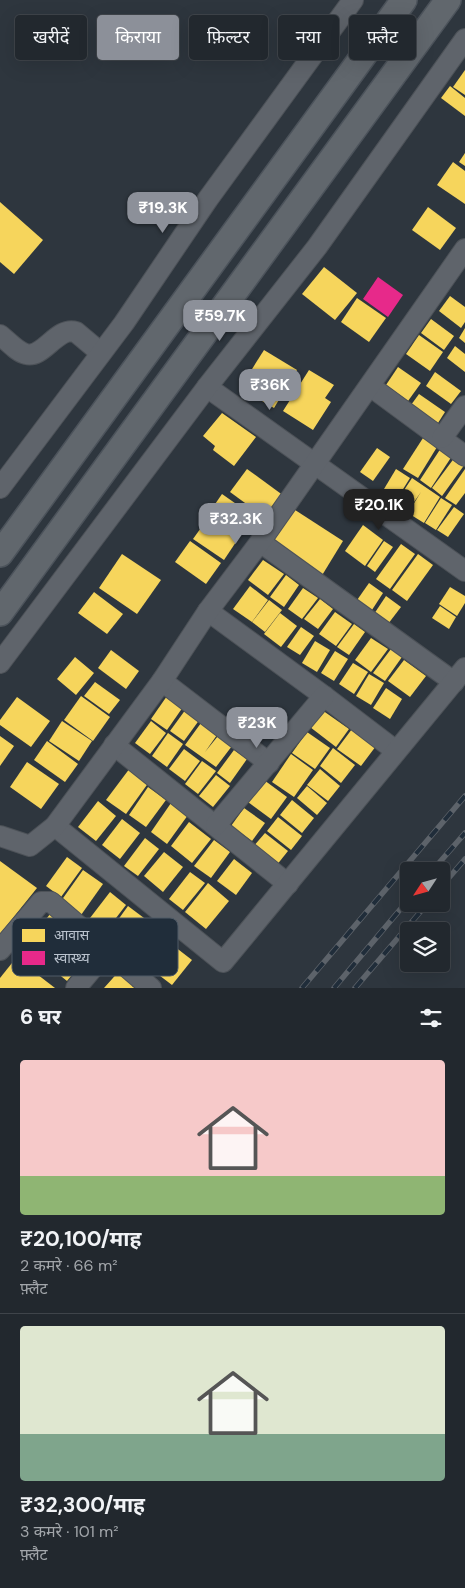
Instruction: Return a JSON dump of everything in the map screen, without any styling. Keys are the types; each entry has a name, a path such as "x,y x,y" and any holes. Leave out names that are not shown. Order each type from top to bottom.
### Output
{"main road":[{"path":"0,554 404,0"},
{"path":"0,613 448,0"}],"street":[{"path":"0,488 124,323 208,199 353,0"},
{"path":"0,664 207,386 316,247 465,39"},
{"path":"0,836 30,846 55,826 162,681 208,611 260,542 465,249"},
{"path":"0,336 22,352 31,355 65,332 71,331 76,332 101,353"},
{"path":"207,386 465,571"},
{"path":"370,386 465,456"},
{"path":"442,438 465,406"},
{"path":"178,926 223,962 460,675 260,542"},
{"path":"208,611 396,751"},
{"path":"162,681 268,763"},
{"path":"216,826 324,696"},
{"path":"114,745 288,884"},
{"path":"55,826 169,918"},
{"path":"27,918 41,902 46,901 51,902 70,918"},
{"path":"0,950 12,936"},
{"path":"76,988 86,976"},
{"path":"137,976 151,988"}],"building: आवास":[{"path":"465,70 465,95 453,87"},
{"path":"450,86 465,98 465,116 441,98"},
{"path":"465,153 465,166 459,162"},
{"path":"453,162 465,171 465,204 437,185"},
{"path":"0,202 43,240 14,274 0,262"},
{"path":"428,207 456,228 440,250 412,230"},
{"path":"324,267 357,293 335,320 302,294"},
{"path":"450,296 465,307 465,322 461,328 439,311"},
{"path":"357,298 386,318 369,342 341,322"},
{"path":"431,319 454,336 444,350 421,333"},
{"path":"465,328 465,343 459,338"},
{"path":"419,335 443,352 430,371 406,354"},
{"path":"455,346 465,354 465,372 447,358"},
{"path":"264,350 297,370 274,408 240,388"},
{"path":"398,367 421,383 408,401 386,385"},
{"path":"309,370 334,385 325,398 331,402 313,430 283,411"},
{"path":"435,372 461,391 451,404 426,386"},
{"path":"419,394 445,412 438,423 411,405"},
{"path":"222,413 256,437 234,466 213,450 215,446 203,436"},
{"path":"423,438 437,447 418,478 403,469"},
{"path":"377,448 390,457 373,481 360,472"},
{"path":"441,448 452,456 431,488 420,480"},
{"path":"455,457 465,464 442,496 432,488"},
{"path":"247,469 284,496 267,519 230,492"},
{"path":"396,469 410,478 395,502 381,494"},
{"path":"465,469 465,493 456,505 445,498"},
{"path":"412,478 440,497 424,523 408,513 421,492 407,512 395,504"},
{"path":"222,494 252,515 240,533 209,513"},
{"path":"441,498 452,505 436,530 425,523"},
{"path":"454,507 464,514 448,537 437,530"},
{"path":"292,508 343,541 321,577 269,544"},
{"path":"208,518 238,539 224,560 193,539"},
{"path":"363,525 383,540 365,566 345,551"},
{"path":"190,541 221,563 206,584 175,562"},
{"path":"384,541 393,547 375,572 367,566"},
{"path":"401,544 415,554 390,589 376,579"},
{"path":"122,554 161,580 137,614 99,588"},
{"path":"418,554 433,565 407,601 392,590"},
{"path":"263,560 284,574 268,595 248,580"},
{"path":"286,575 299,585 284,607 270,597"},
{"path":"369,583 383,593 370,613 355,603"},
{"path":"250,586 268,600 252,622 233,609"},
{"path":"450,587 465,596 465,603 457,616 439,604"},
{"path":"303,588 318,598 302,619 288,609"},
{"path":"94,592 123,614 107,634 78,613"},
{"path":"386,596 401,607 388,624 374,614"},
{"path":"320,599 333,609 318,629 304,619"},
{"path":"269,600 282,610 265,632 252,622"},
{"path":"440,606 456,617 449,629 432,618"},
{"path":"335,612 352,624 336,646 319,634"},
{"path":"280,613 297,626 281,647 264,634"},
{"path":"354,624 365,632 349,655 337,647"},
{"path":"301,627 314,636 300,655 287,647"},
{"path":"371,638 388,649 371,672 355,660"},
{"path":"315,641 330,650 317,672 302,663"},
{"path":"391,649 402,657 385,681 373,673"},
{"path":"111,650 139,671 126,689 98,668"},
{"path":"335,651 348,659 334,681 321,673"},
{"path":"75,657 94,673 76,695 57,679"},
{"path":"404,660 426,676 410,697 388,681"},
{"path":"353,663 368,672 354,694 339,684"},
{"path":"369,674 384,683 371,705 356,696"},
{"path":"95,682 120,700 109,714 84,696"},
{"path":"386,688 402,699 390,719 373,708"},
{"path":"81,696 110,717 93,741 64,720"},
{"path":"167,696 183,707 167,730 151,719"},
{"path":"17,697 50,721 31,747 0,725 0,720"},
{"path":"186,709 200,719 184,741 170,731"},
{"path":"322,710 349,729 336,747 310,727"},
{"path":"62,721 92,741 79,761 49,741"},
{"path":"151,721 166,733 150,754 135,743"},
{"path":"201,723 217,735 205,752 218,736 232,746 216,767 185,745"},
{"path":"352,729 376,746 361,766 337,749"},
{"path":"307,732 330,748 315,769 292,753"},
{"path":"168,733 183,744 167,767 152,756"},
{"path":"0,736 14,746 0,766"},
{"path":"47,741 78,764 65,782 34,760"},
{"path":"333,748 355,765 341,783 320,766"},
{"path":"184,749 200,761 185,781 169,769"},
{"path":"234,750 247,759 230,783 217,773"},
{"path":"291,754 313,770 294,797 272,782"},
{"path":"202,761 216,771 198,794 185,784"},
{"path":"27,762 59,784 41,809 10,787"},
{"path":"130,768 149,782 126,814 106,800"},
{"path":"320,769 340,786 328,801 307,785"},
{"path":"216,775 230,786 213,807 199,796"},
{"path":"264,780 287,797 271,819 248,802"},
{"path":"307,786 327,803 317,815 297,798"},
{"path":"148,787 166,800 146,827 129,815"},
{"path":"292,800 314,818 302,833 280,815"},
{"path":"98,801 116,816 96,841 78,827"},
{"path":"171,803 188,815 167,844 151,832"},
{"path":"244,808 265,823 252,841 231,826"},
{"path":"278,817 302,836 291,850 267,831"},
{"path":"122,819 140,833 120,859 102,845"},
{"path":"189,822 211,839 192,863 171,846"},
{"path":"265,833 288,851 276,866 253,847"},
{"path":"145,838 159,849 138,876 124,866"},
{"path":"214,840 230,852 211,878 194,866"},
{"path":"164,852 183,867 163,892 144,876"},
{"path":"67,857 82,868 61,897 46,886"},
{"path":"234,859 252,873 236,895 217,881"},
{"path":"0,861 37,888 0,934"},
{"path":"83,870 103,884 81,915 61,901"},
{"path":"190,872 205,883 183,910 169,899"},
{"path":"208,883 229,901 206,929 185,912"},
{"path":"110,892 126,905 116,918 90,918"},
{"path":"128,906 144,918 119,918"},
{"path":"51,913 57,918 47,918"},
{"path":"178,949 192,960 172,985 160,976 178,976"},
{"path":"12,963 12,976 39,976 55,988 0,988 0,978"},
{"path":"61,976 71,976 67,981"},
{"path":"115,976 130,976 136,981 132,986 135,988 104,988"}],"building: स्वास्थ्य":[{"path":"378,277 403,295 388,317 363,299"}],"railway":[{"path":"302,988 465,796"},
{"path":"440,862 465,833"},
{"path":"450,876 465,859"},
{"path":"334,988 400,910"},
{"path":"355,988 420,912"}]}
